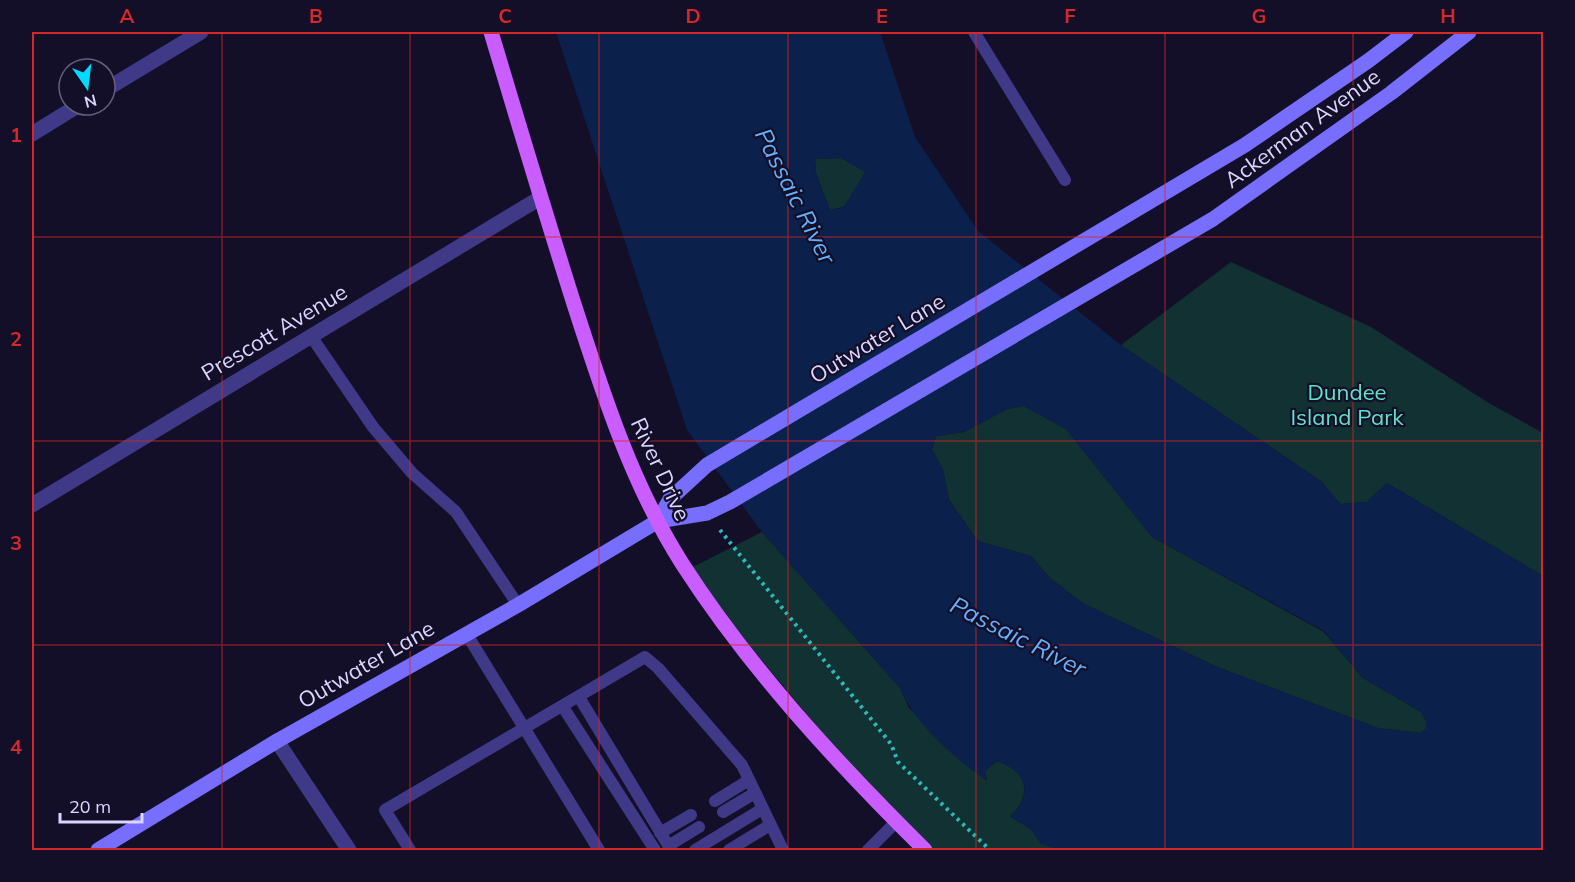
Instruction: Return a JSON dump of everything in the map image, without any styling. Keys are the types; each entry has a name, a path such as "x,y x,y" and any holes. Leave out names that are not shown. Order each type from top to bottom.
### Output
{"main road":[{"name":"River Drive","path":"492,32 540,198 614,423 633,471 658,521 684,565 744,650 821,741 924,850"}],"street":[{"path":"117,83 201,32"},
{"name":"Ackerman Avenue","path":"1135,212 1299,111 1406,32"},
{"name":"Ackerman Avenue","path":"1157,254 1266,184 1391,93 1469,32"},
{"path":"32,134 60,117"},
{"name":"Prescott Avenue","path":"32,505 540,198"},
{"name":"Outwater Lane","path":"658,521 670,499 707,465 1135,212"},
{"name":"Outwater Lane","path":"98,850 277,741 518,605 658,521 707,513 730,502 1157,254"},
{"path":"277,741 349,850"}],"lane":[{"path":"974,32 1065,180"},
{"path":"311,336 373,428 412,472 456,512 518,605"},
{"path":"466,633 599,850"},
{"path":"410,850 385,810 645,657 658,668 735,757 749,780 783,850"},
{"path":"579,697 669,848 699,827"},
{"path":"563,707 655,850"},
{"path":"715,801 749,780"},
{"path":"723,813 755,793"},
{"path":"695,850 762,809"},
{"path":"660,833 691,814"},
{"path":"868,850 896,822"},
{"path":"729,850 770,825"}],"path":[{"path":"707,513 891,744 898,762 990,850"}],"green space":[{"path":"841,158 866,172 844,207 830,210 816,173 815,159"},
{"name":"Dundee Island Park","path":"1231,262 1371,327 1487,402 1543,433 1543,576 1387,483 1367,502 1340,504 1322,482 1121,345"},
{"path":"1024,406 1066,429 1152,537 1324,632 1363,678 1421,712 1426,720 1426,729 1420,733 1378,728 1215,666 1084,604 1050,578 1031,556 978,541 949,500 943,470 932,449 936,436 964,432 1007,409"},
{"path":"762,532 900,688 909,708 987,780 985,771 997,761 1015,771 1020,777 1024,791 1018,808 1011,817 1031,829 1041,843 1061,850 928,850 896,822 687,570"}],"water":[{"name":"Passaic River","path":"556,32 880,32 915,137 978,231 1121,345 1322,482 1340,504 1367,502 1387,483 1543,576 1543,850 1061,850 1041,844 1031,829 1010,816 1023,800 1025,792 1024,784 1015,771 997,761 985,771 987,781 937,740 916,715 900,688 762,532 687,430","holes":["841,158 865,172 844,207 830,210 816,173 815,159","1024,406 1066,429 1152,537 1324,631 1363,678 1421,712 1426,720 1426,729 1420,733 1378,728 1215,666 1084,604 1050,578 1031,556 978,541 949,500 943,470 932,449 936,436 964,432 1007,409"]}]}
